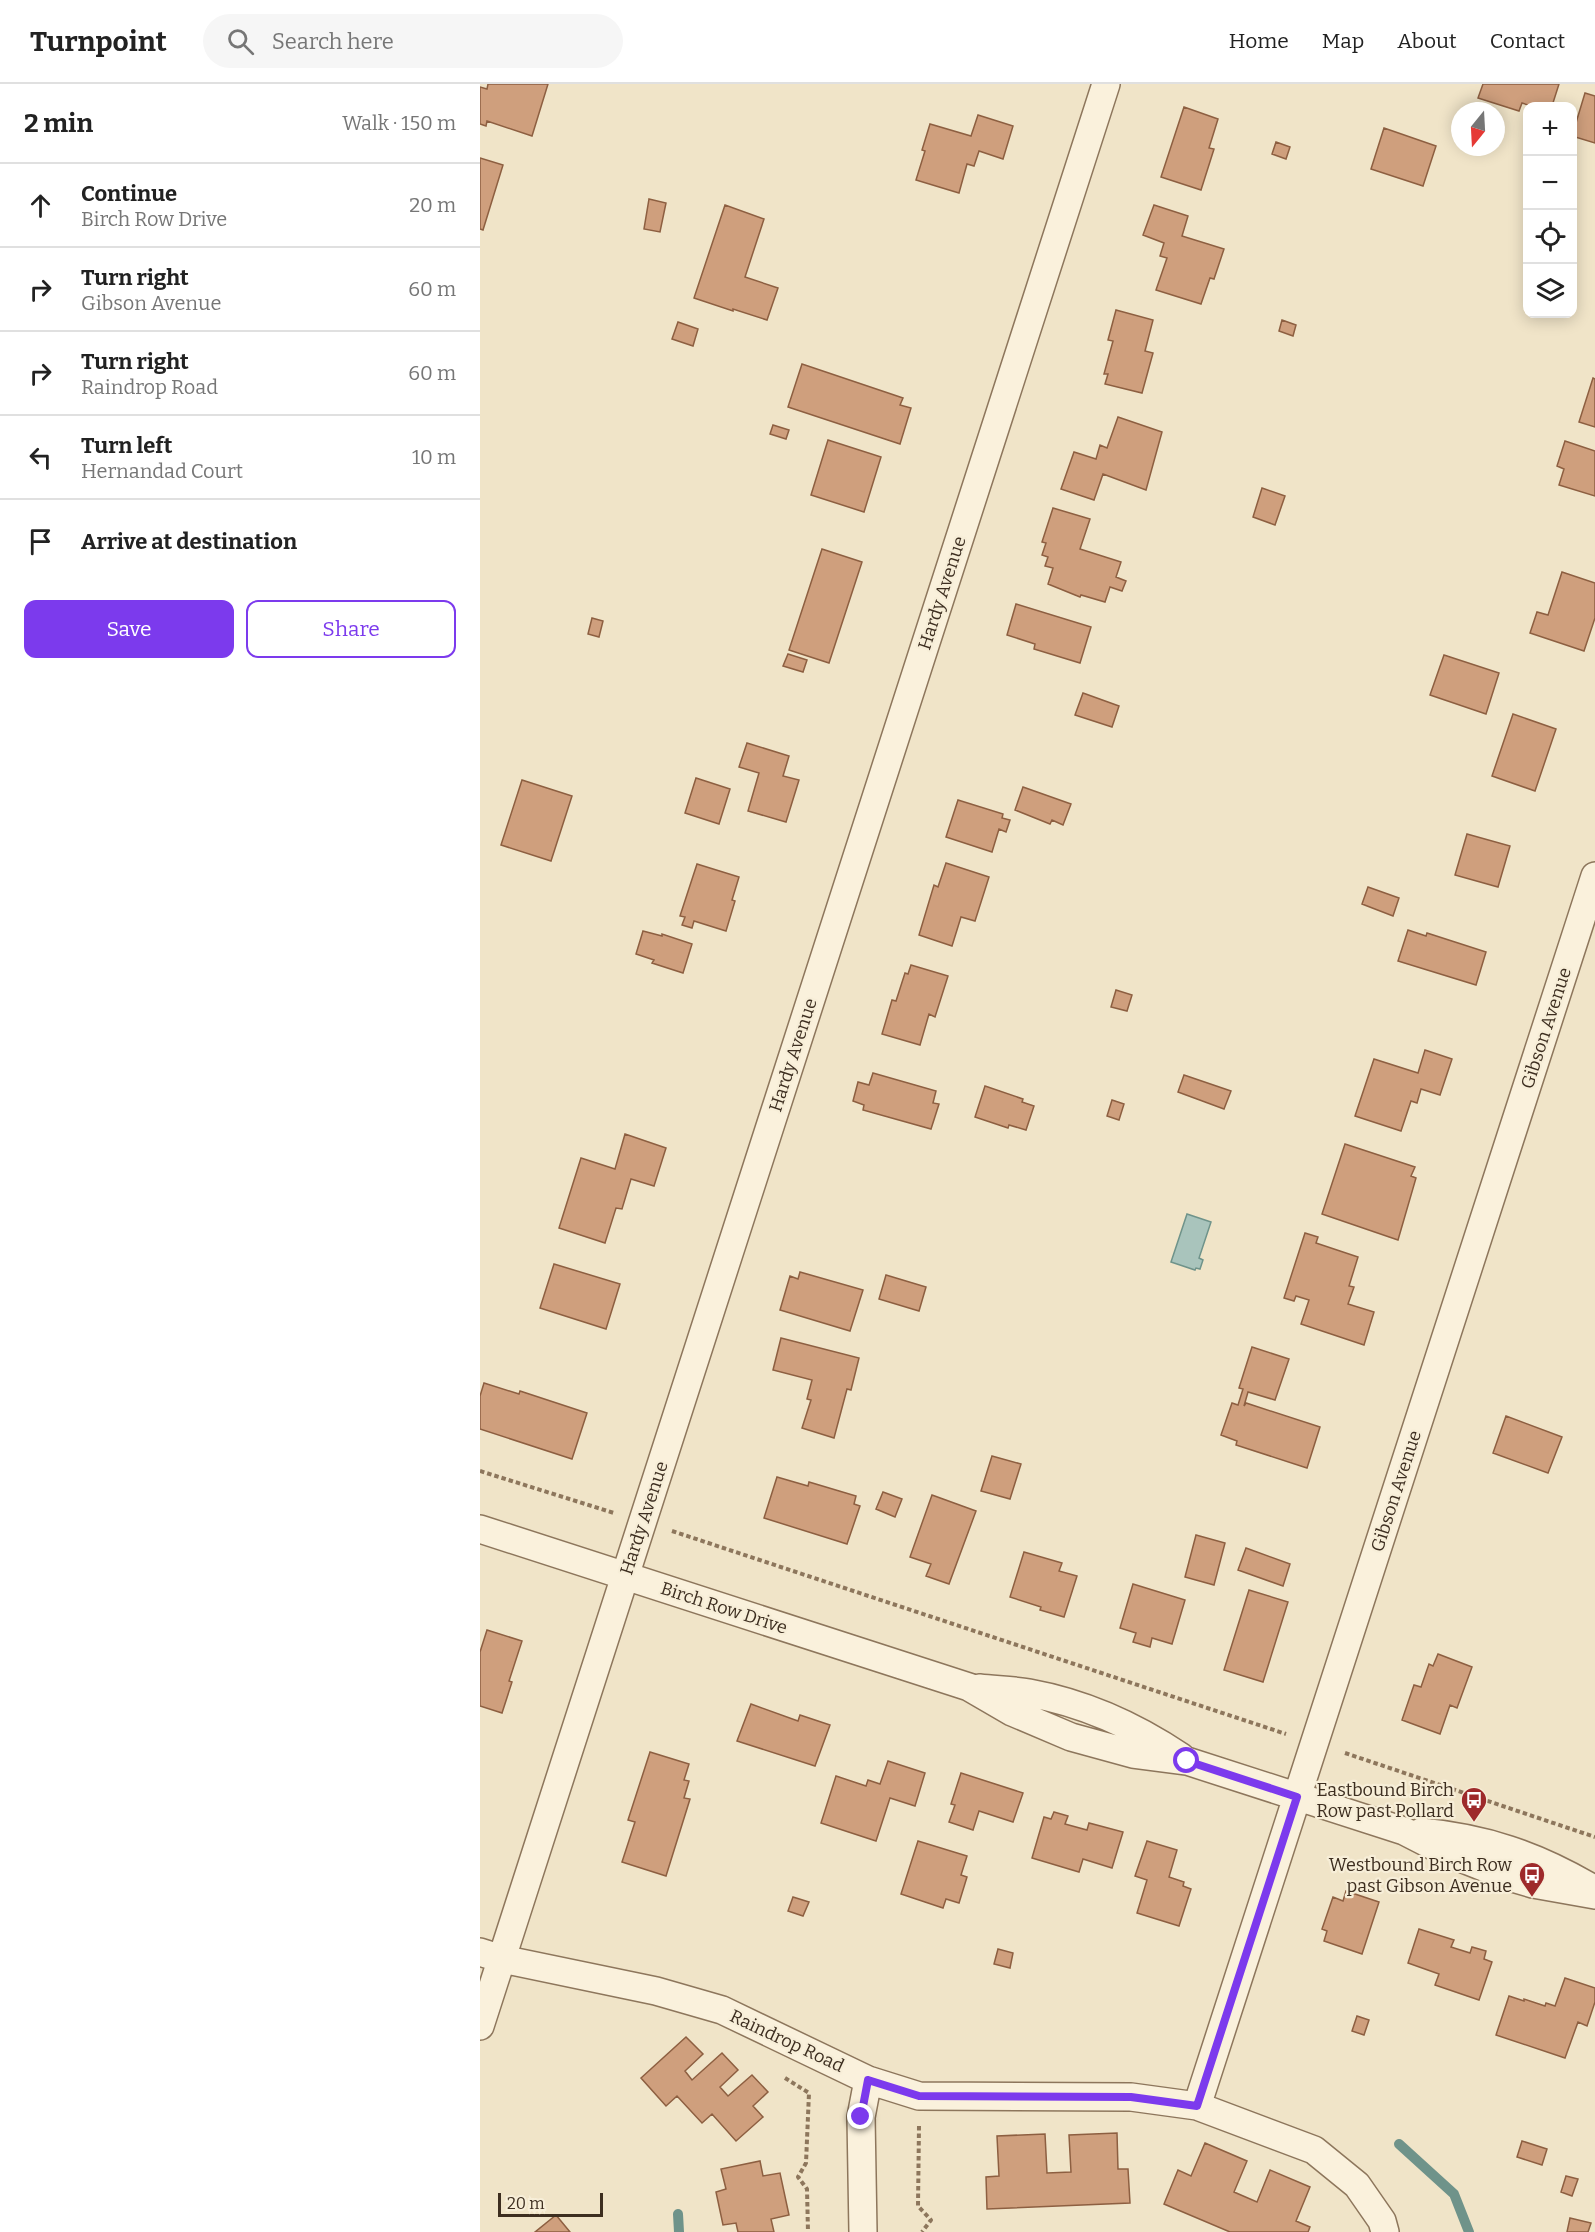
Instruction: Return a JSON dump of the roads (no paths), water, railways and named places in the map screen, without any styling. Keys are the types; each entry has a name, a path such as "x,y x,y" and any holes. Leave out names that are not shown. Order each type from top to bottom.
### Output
{"street":[{"name":"Hardy Avenue","path":"480,2026 491,1956 643,1522 1106,84"},
{"name":"Gibson Avenue","path":"1197,2106 1595,876"},
{"name":"Birch Row Drive","path":"480,1529 969,1687 1028,1693 1068,1702 1129,1726 1187,1761 1404,1831 1443,1851 1506,1876 1533,1884 1595,1895"},
{"name":"Birch Row Drive","path":"1404,1831 1445,1834 1514,1851 1545,1862 1595,1890"},
{"name":"Raindrop Road","path":"491,1956 656,1991 722,2010 868,2080 919,2096 1131,2097 1197,2106 1314,2150 1357,2186 1382,2221 1385,2232"},
{"path":"863,2232 861,2117 868,2080"}],"water":[{"path":"1187,1214 1211,1222 1199,1258 1203,1260 1200,1269 1195,1270 1171,1262"}],"waterway":[{"path":"1399,2144 1454,2194 1469,2232"},
{"path":"678,2214 679,2232"}],"place":[{"name":"Eastbound Birch Row past Pollard","path":"1474,1823"},
{"name":"Westbound Birch Row past Gibson Avenue","path":"1532,1898"}]}
